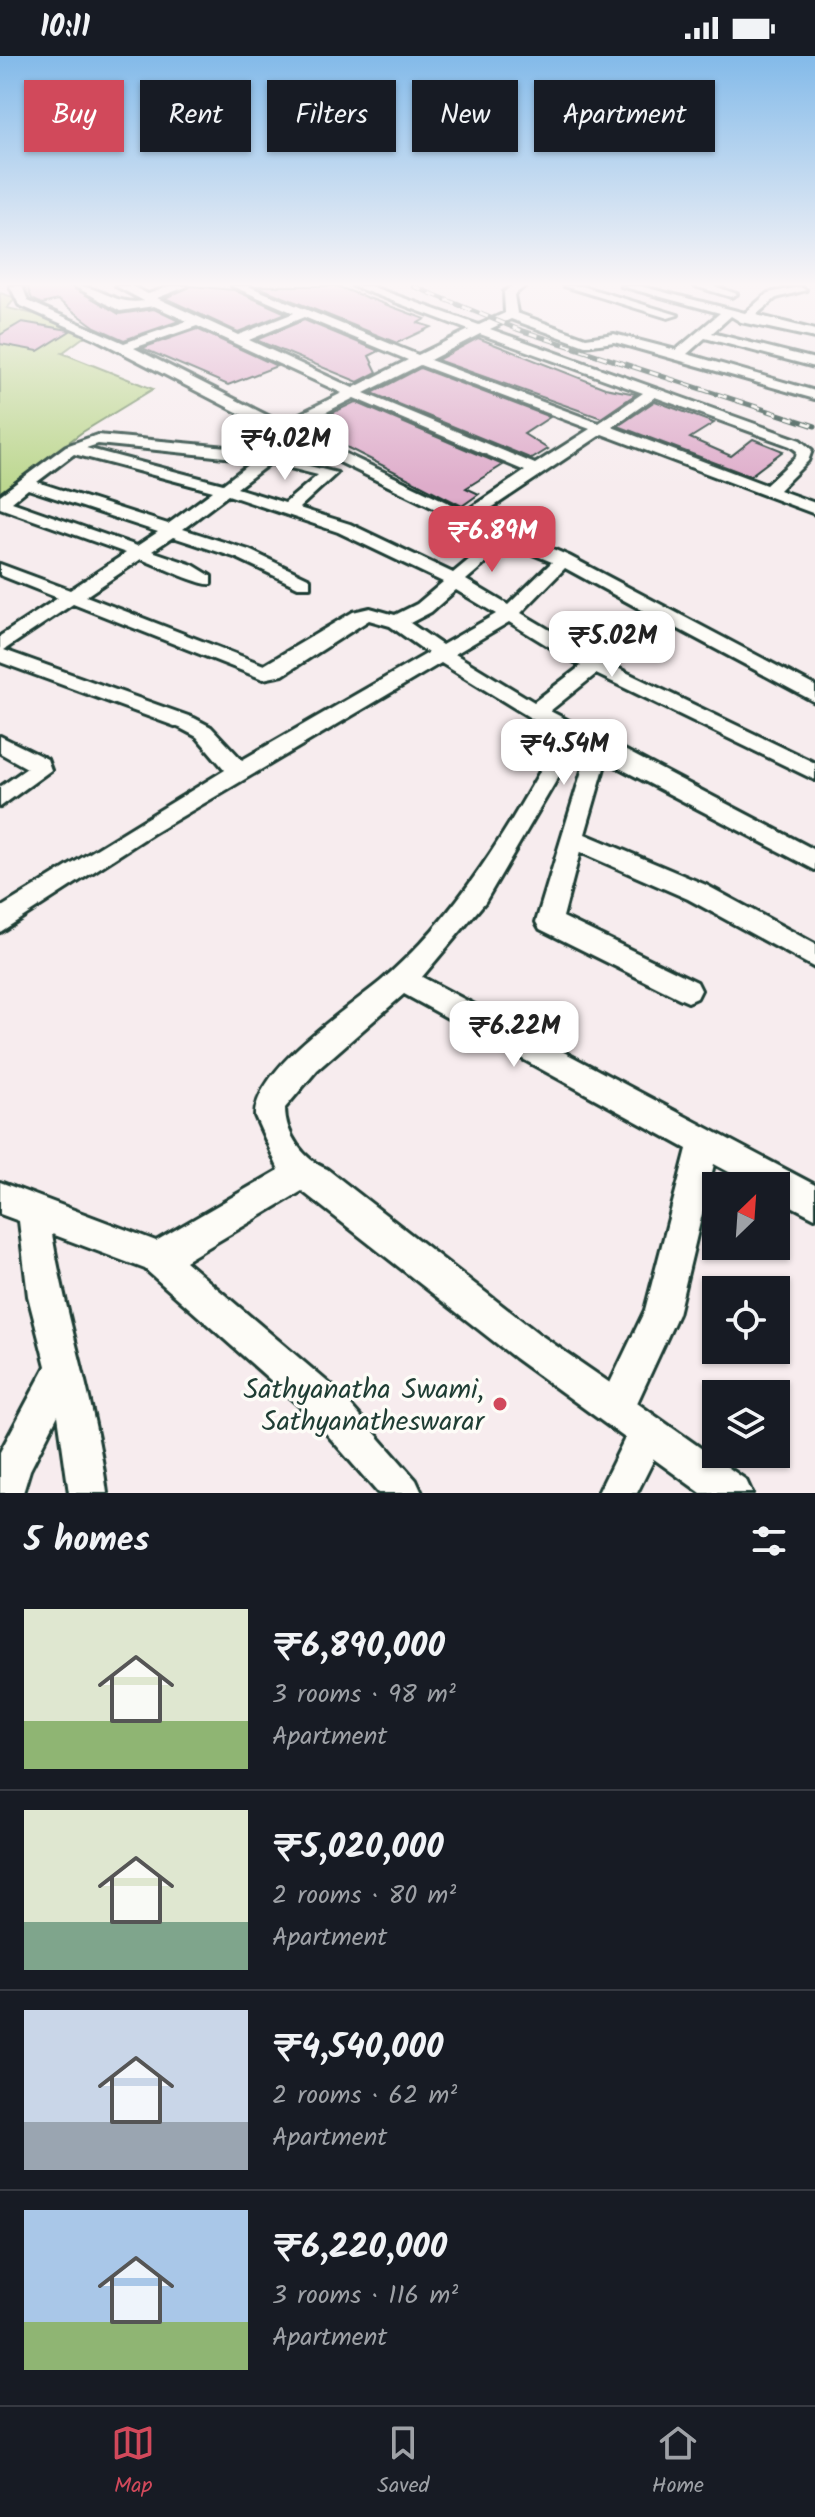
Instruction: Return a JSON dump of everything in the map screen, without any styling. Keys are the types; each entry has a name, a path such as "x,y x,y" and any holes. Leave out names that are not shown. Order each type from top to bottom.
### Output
{"street":[{"path":"132,353 506,537 563,560 815,695"},
{"path":"266,353 533,469"},
{"path":"402,353 792,499 815,511"},
{"path":"229,452 282,429 432,353"},
{"path":"545,353 795,443 805,450 803,458 769,491"},
{"path":"671,353 815,395"},
{"path":"777,353 815,363"},
{"path":"468,517 533,469 601,430 653,392"},
{"path":"0,503 71,449 97,439 229,452 329,473 287,510"},
{"path":"71,449 224,489 344,528 453,580 594,665 815,772"},
{"path":"0,645 169,532 267,458"},
{"path":"24,483 268,563 304,583"},
{"path":"0,503 187,569 205,580"},
{"path":"397,622 424,608 506,537"},
{"path":"0,921 239,771 508,615 563,560"},
{"path":"0,569 70,599 263,672 276,670 360,616 370,614 397,622 438,654 572,734 815,861"},
{"path":"537,711 594,665 665,616"},
{"path":"0,655 187,723 204,732 239,771"},
{"path":"572,734 461,919 435,950 282,1082 270,1107 272,1127 300,1175 316,1180 527,1346 733,1493"},
{"path":"0,744 23,754 39,765 40,770 0,799"},
{"path":"599,749 549,922 688,990"},
{"path":"572,838 697,892 815,957"},
{"path":"402,979 815,1202"},
{"path":"616,1409 661,1314 704,1143"},
{"path":"156,1257 167,1254 215,1222 300,1175"},
{"path":"0,1198 156,1257 325,1404 403,1493"},
{"path":"33,1211 45,1296 62,1371 82,1437 88,1493"},
{"path":"4,1493 14,1463 62,1371"},
{"path":"617,1493 648,1432"}],"green space":[{"path":"0,353 62,353 153,389 81,433 0,493"}],"building":[{"path":"154,353 249,353 277,366 228,385"},
{"path":"288,353 375,353 369,356 377,372 358,382"},
{"path":"450,353 516,353 605,388 636,394 601,418 437,360"},
{"path":"420,368 550,417 524,434 548,449 532,459 372,393"},
{"path":"655,401 714,423 690,438 731,456 753,439 783,451 750,476 618,426"},
{"path":"355,402 503,465 466,488 479,494 462,506 305,426"}],"railway":[{"path":"591,353 815,426"}],"place":[{"name":"Sathyanatha Swami, Sathyanatheswarar","path":"500,1404"}]}
